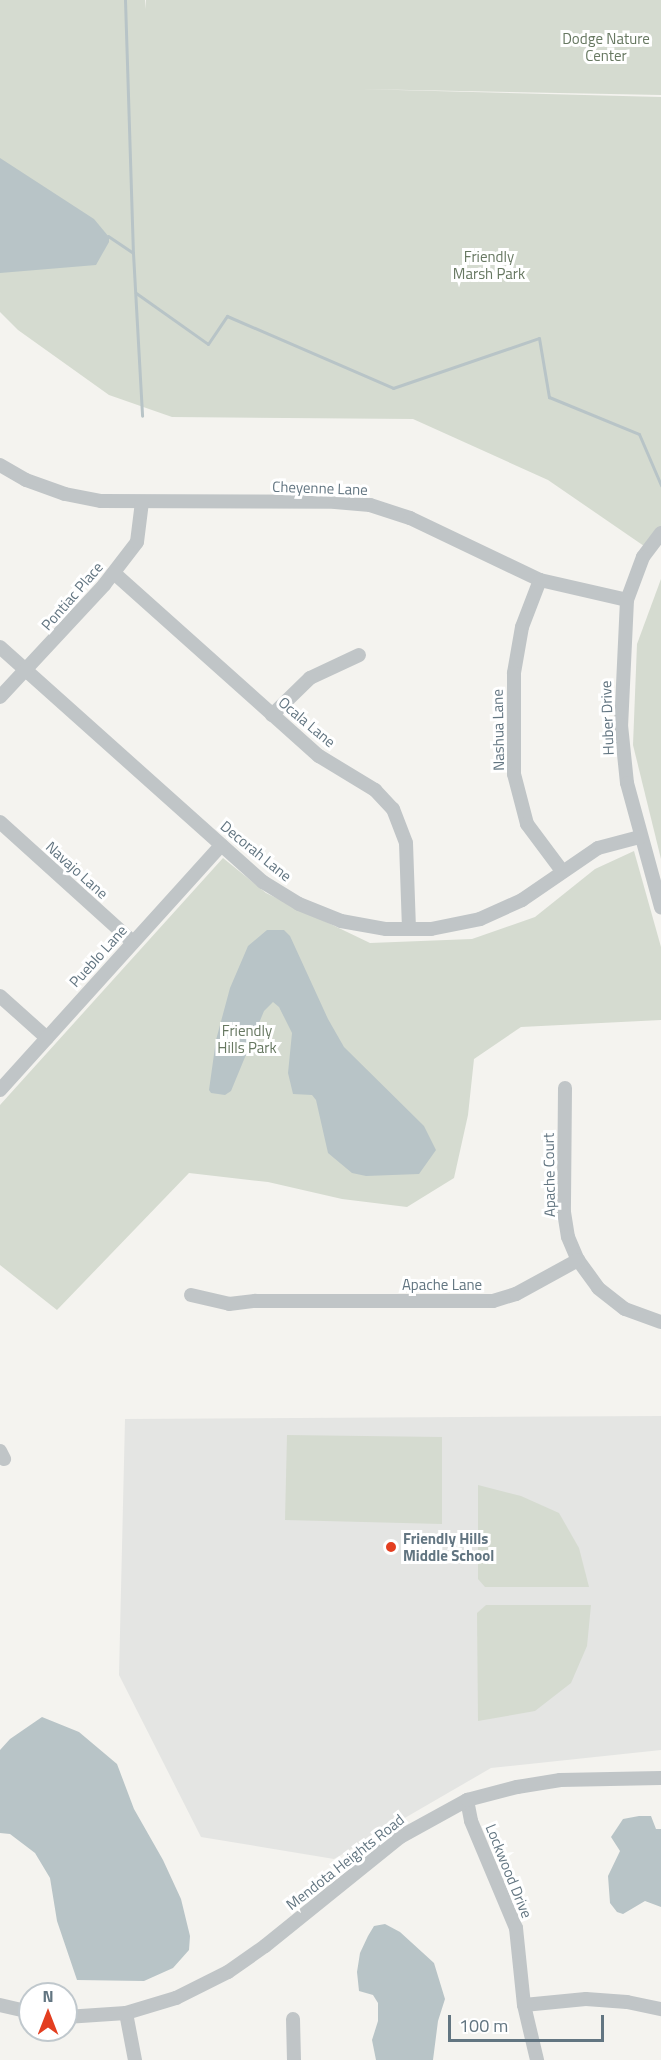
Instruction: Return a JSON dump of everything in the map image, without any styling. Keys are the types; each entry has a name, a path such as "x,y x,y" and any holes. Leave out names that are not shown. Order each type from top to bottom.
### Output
{"street":[{"name":"Cheyenne Lane","path":"0,465 26,480 65,494 101,501 335,502 370,505 410,518 540,580 627,600"},
{"name":"Pontiac Place","path":"0,698 114,573 137,542 142,502"},
{"name":"Huber Drive","path":"661,533 643,557 627,600 621,725 627,783 640,837 661,906"},
{"name":"Ocala Lane","path":"114,573 319,756 375,790 393,809 406,843 409,929"},
{"name":"Nashua Lane","path":"540,580 522,627 514,673 514,774 527,824 562,871"},
{"name":"Decorah Lane","path":"0,647 263,882 298,904 341,921 386,929 432,929 480,919 522,900 598,848 640,837"},
{"path":"272,715 310,678 359,655"},
{"name":"Navajo Lane","path":"0,822 133,942"},
{"name":"Pueblo Lane","path":"0,1090 221,845"},
{"path":"0,996 47,1038"},
{"name":"Apache Court","path":"565,1088 564,1212 568,1237 578,1260"},
{"path":"578,1260 598,1288 625,1309 661,1322"},
{"name":"Apache Lane","path":"191,1295 229,1304 255,1301 493,1301 516,1294 578,1260"},
{"name":"Mendota Heights Road","path":"78,2016 126,2013 176,1998 228,1972 265,1946 400,1837 466,1800 560,1780 661,1778"},
{"name":"Lockwood Drive","path":"466,1800 471,1821 516,1928 524,2005 537,2060"},
{"path":"524,2005 586,1999 627,2002 661,2009"},
{"path":"0,2005 18,2009"},
{"path":"126,2013 135,2060"},
{"path":"292,2019 294,2060"}],"shaded area":[{"path":"0,158 94,219 109,237 109,242 96,265 0,273"},
{"path":"267,930 284,930 290,936 328,1019 344,1047 424,1126 436,1150 419,1174 366,1176 352,1173 328,1153 316,1100 312,1095 293,1094 288,1073 292,1033 279,1007 273,1002 264,1011 231,1091 225,1095 211,1093 209,1090 216,1040 230,988 248,946"},
{"name":"Friendly Hills Middle School","path":"661,1416 661,1750 491,1768 334,1859 201,1837 119,1675 125,1419"},
{"path":"42,1717 79,1732 117,1764 134,1809 163,1860 181,1899 190,1936 189,1950 173,1968 144,1981 77,1980 57,1921 50,1878 35,1853 10,1834 0,1833 0,1750 10,1739"},
{"path":"651,1816 656,1829 661,1829 661,1907 645,1901 623,1914 617,1912 610,1903 608,1876 620,1851 611,1837 623,1819"},
{"path":"385,1924 400,1932 434,1963 445,1999 438,2021 433,2060 376,2060 372,2040 378,2021 378,2003 373,1995 359,1991 357,1972 360,1953 368,1936 374,1926"}],"green space":[{"name":"Friendly Marsh Park","path":"0,0 145,0 146,9 146,0 661,0 661,95 360,89 661,97 661,526 644,546 548,480 413,419 172,417 109,395 18,330 0,312"},
{"path":"661,579 661,859 633,745 637,644"},
{"name":"Friendly Hills Park","path":"634,851 661,947 661,1020 521,1027 474,1059 468,1115 454,1178 407,1207 342,1199 268,1182 189,1173 57,1310 0,1265 0,1105 223,858 266,893 370,943 472,939 535,917 595,869"},
{"path":"287,1435 442,1437 442,1524 285,1520"},
{"path":"478,1485 521,1496 559,1513 579,1548 589,1587 485,1587 478,1579"},
{"path":"486,1605 591,1605 587,1646 571,1683 535,1711 478,1721 477,1613"}],"waterway":[{"path":"125,0 133,253 142,416"},
{"path":"108,236 133,253"},
{"path":"136,293 208,344 227,316 393,388 539,338 549,397 639,434 661,485"}],"place":[{"name":"Friendly Hills Middle School","path":"391,1547"}],"park label":[{"name":"Dodge Nature Center","path":"606,46"}]}
